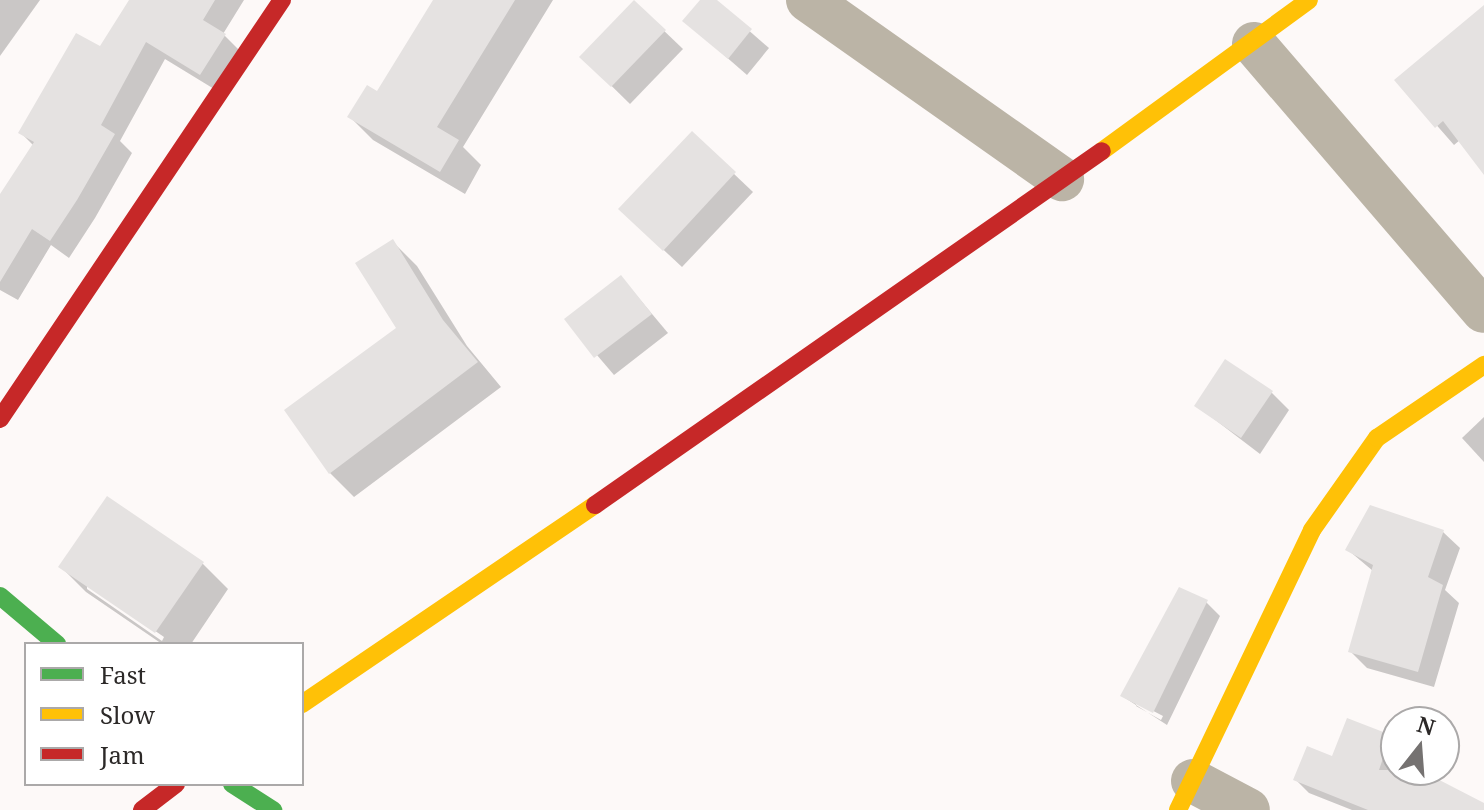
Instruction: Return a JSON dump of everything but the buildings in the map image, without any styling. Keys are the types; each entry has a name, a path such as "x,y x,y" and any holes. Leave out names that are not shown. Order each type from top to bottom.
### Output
{"street":[{"path":"0,419 282,0"},
{"path":"808,0 1062,179"},
{"path":"304,703 668,456 1254,44 1309,0"},
{"path":"1254,44 1484,311"},
{"path":"1248,810 1186,796 1312,530 1377,438 1484,365"},
{"path":"0,596 55,642"},
{"path":"142,810 173,786"},
{"path":"235,786 273,810"}],"traffic: fast":[{"path":"0,596 55,642"},
{"path":"235,786 273,810"}],"traffic: slow":[{"path":"1102,151 1309,0"},
{"path":"1178,810 1312,530 1377,438 1484,365"},
{"path":"304,703 595,505"}],"traffic: jam":[{"path":"0,419 282,0"},
{"path":"595,505 1102,151"},
{"path":"142,810 173,786"}]}
